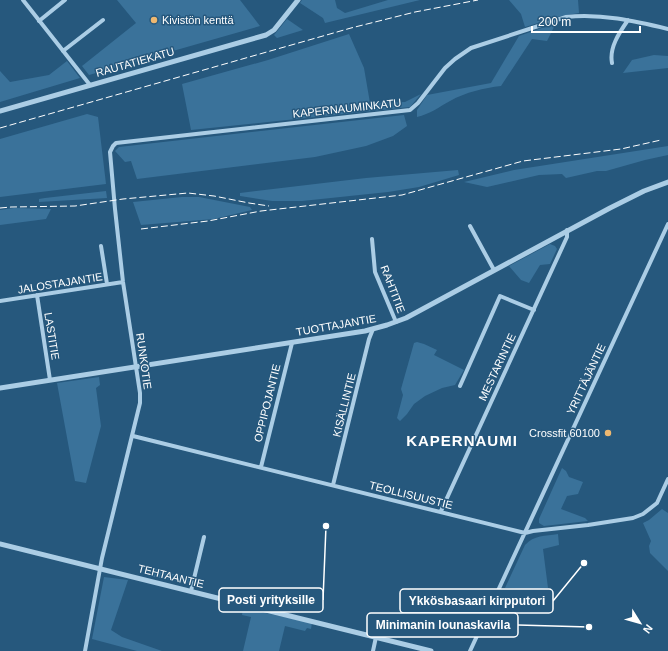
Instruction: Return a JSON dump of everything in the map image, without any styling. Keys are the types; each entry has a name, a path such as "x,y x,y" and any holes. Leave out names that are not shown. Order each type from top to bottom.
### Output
{"street":[{"path":"23,0 90,85"},
{"path":"39,20 65,0"},
{"name":"RAUTATIEKATU","path":"0,111 266,35 274,30 298,0"},
{"name":"KAPERNAUMINKATU","path":"116,143 413,109 441,72 461,54 477,46 566,17 588,16 628,20 668,29"},
{"path":"63,51 104,20"},
{"path":"612,63 612,50 628,20"},
{"name":"RUNKOTIE","path":"85,651 100,569 140,403 137,366 123,282 115,208 110,152 116,143"},
{"name":"TUOTTAJANTIE","path":"0,388 292,343 373,329 396,322 567,230 644,191 668,182"},
{"name":"YRITTÄJÄNTIE","path":"470,651 668,224"},
{"path":"470,226 494,270"},
{"name":"MESTARINTIE","path":"441,512 567,237 567,230"},
{"name":"RAHTITIE","path":"372,239 374,272 396,322"},
{"path":"101,246 107,284"},
{"name":"JALOSTAJANTIE","path":"0,301 123,282"},
{"name":"LASTITIE","path":"37,295 50,380"},
{"path":"460,386 500,296 534,310"},
{"name":"KISÄLLINTIE","path":"333,485 369,339 373,329"},
{"name":"OPPIPOJANTIE","path":"261,467 292,343"},
{"name":"TEOLLISUUSTIE","path":"133,436 525,533 533,530 588,525 628,519 643,514 657,503 668,479"},
{"path":"191,591 204,537"},
{"name":"TEHTAANTIE","path":"0,544 431,651"},
{"path":"373,651 376,637"}],"shaded area":[{"path":"117,0 240,0 260,26 89,75 82,66 136,23"},
{"path":"302,0 335,0 337,8 345,13 388,0 420,0 325,23 323,18 300,3"},
{"path":"509,0 578,0 579,13 561,16 525,27 521,14"},
{"path":"287,19 303,30 277,38 274,35"},
{"path":"556,23 547,41 532,39 501,86 482,89 462,95 422,116 417,117 417,110 427,95 491,83 519,36"},
{"path":"349,34 364,68 370,103 405,102 421,94 410,107 191,130 182,84 268,60"},
{"path":"654,55 668,56 668,68 623,73 632,60"},
{"path":"67,61 80,78 0,102 0,71 10,82 49,75"},
{"path":"87,114 98,117 106,184 0,197 0,139"},
{"path":"404,115 407,126 393,136 366,146 315,157 137,179 131,161 125,162 115,151 119,147"},
{"path":"668,146 668,155 606,171 597,171 566,178 562,174 539,175 487,187 464,182 514,170"},
{"path":"458,170 459,175 419,187 388,192 302,201 272,201 240,196 240,193 366,178"},
{"path":"106,191 107,198 39,202 39,199 45,198"},
{"path":"182,197 199,197 250,207 252,210 214,219 141,225 133,202"},
{"path":"14,208 51,209 46,219 0,225 0,210"},
{"path":"550,244 555,246 557,249 550,264 540,265 529,283 521,280 509,266"},
{"path":"417,342 437,350 434,355 464,370 455,385 442,388 425,396 414,404 400,421 397,418 403,395 401,389 414,343"},
{"path":"99,377 100,385 96,388 101,426 86,483 75,481 57,383"},
{"path":"562,468 566,471 569,477 583,482 578,494 567,496 561,509 585,518 588,521 544,526 539,523 539,519"},
{"path":"662,509 668,513 668,571 650,553 649,546 651,541 643,523"},
{"path":"558,534 559,545 543,549 548,588 535,590 505,588 525,545 532,539"},
{"path":"151,566 162,572 192,577 190,583 148,576"},
{"path":"104,577 128,580 111,630 122,637 162,651 137,651 92,639"},
{"path":"243,608 312,623 311,629 307,628 305,631 285,626 279,651 243,651 251,617 242,615"}],"railway":[{"path":"0,128 351,28 415,12 478,0"},
{"path":"141,229 208,221 261,211 402,195 523,161 621,149 661,140"},
{"path":"0,208 75,206 123,199 188,193 269,206"}],"place":[{"name":"Kivistön kenttä","path":"154,20"},
{"name":"Crossfit 60100","path":"608,433"},
{"name":"Posti yrityksille","path":"326,526"},
{"name":"Ykkösbasaari kirpputori","path":"584,563"},
{"name":"Minimanin lounaskavila","path":"589,627"}],"district":[{"name":"KAPERNAUMI","path":"462,440"}]}
